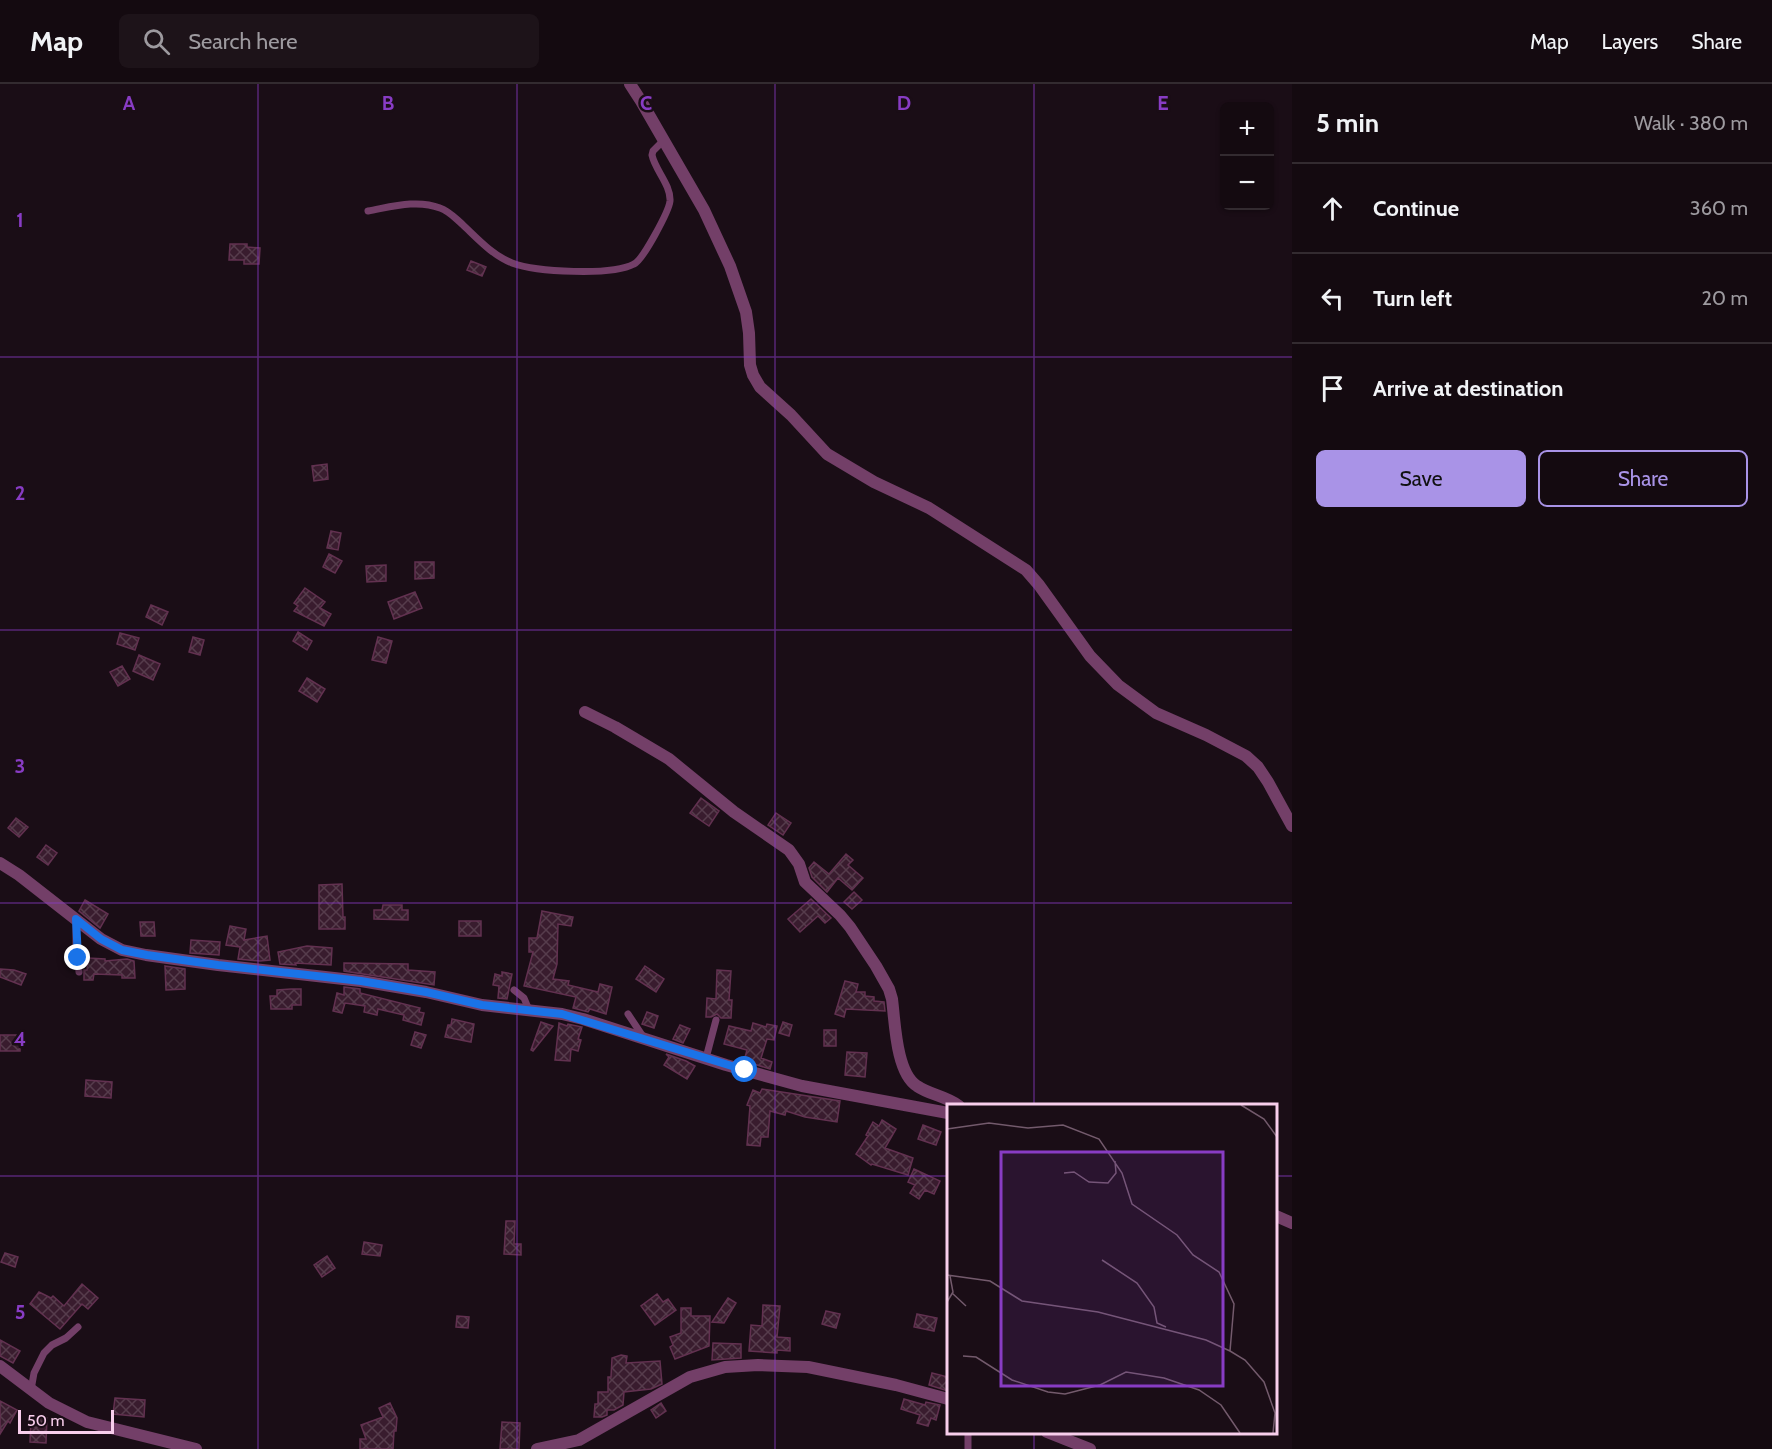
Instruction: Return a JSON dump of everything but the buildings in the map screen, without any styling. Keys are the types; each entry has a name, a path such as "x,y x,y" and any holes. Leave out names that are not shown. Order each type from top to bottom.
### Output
{"street":[{"path":"630,84 704,210 738,286 746,312 750,365 760,387 791,415 827,454 874,482 929,508 1026,570 1090,656 1118,685 1156,713 1246,756 1258,767 1292,826"},
{"path":"585,712 669,759 734,812 789,850 799,864 805,882 850,927 889,989 902,1064 908,1078 916,1086 957,1104"},
{"path":"0,863 19,875 101,939 122,950 361,981 426,992 482,1005 562,1014 802,1086 947,1113"},
{"path":"1277,1217 1292,1223"},
{"path":"537,1449 579,1440 690,1377 725,1367 759,1365 808,1367 896,1385 947,1399"},
{"path":"0,1366 49,1403 87,1422 196,1449"},
{"path":"1052,1434 1090,1449"}],"lane":[{"path":"368,211 416,203 439,207 448,212 494,254 513,263 532,268 579,273 626,268 637,264 645,254 669,207 669,194 652,155 653,150 664,140"},
{"path":"76,919 79,972"},
{"path":"514,990 524,998 529,1010"},
{"path":"628,1014 644,1038"},
{"path":"706,1058 716,1020"},
{"path":"31,1390 34,1373 44,1353 78,1327"}],"route":[{"path":"78,958 76,919 101,939 122,950 218,965 361,981 426,992 482,1005 562,1014 745,1070"}]}
